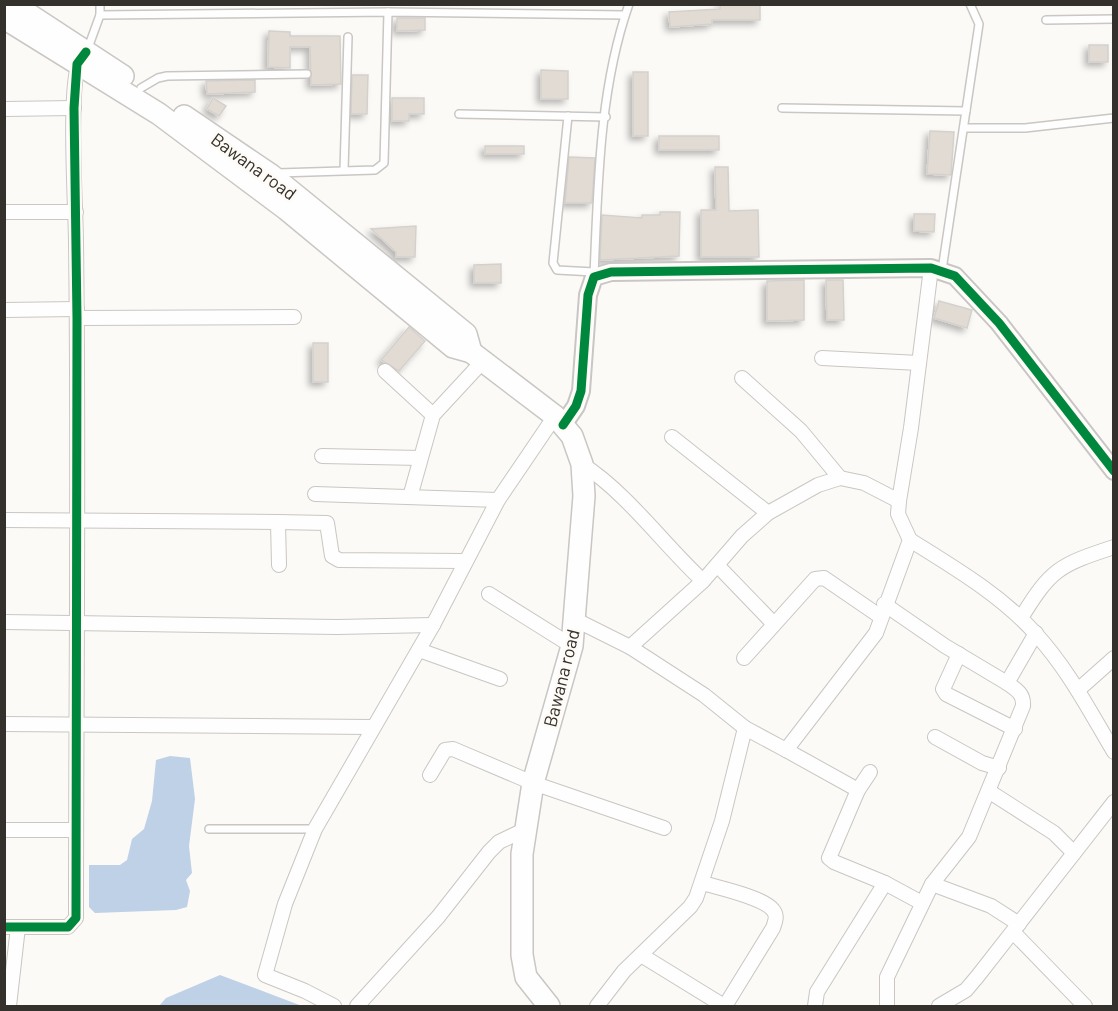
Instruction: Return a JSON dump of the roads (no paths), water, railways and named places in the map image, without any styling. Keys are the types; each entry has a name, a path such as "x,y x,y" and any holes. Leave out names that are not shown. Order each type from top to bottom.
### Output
{"main road":[{"name":"Bawana road","path":"13,4 159,114 263,180"},
{"name":"Bawana road","path":"4,18 141,88 263,180 341,243 466,334 478,356 559,421 572,436 582,464 584,496 576,620 572,646 533,783 524,830 520,934 522,955 526,977 549,1006"}],"street":[{"path":"9,1006 11,927 68,927 76,918 77,314 74,108 82,58"},
{"path":"4,109 74,108"},
{"path":"4,212 76,212"},
{"path":"937,269 920,363 898,514 910,540 1000,601 1036,633 1078,690 1113,752"},
{"path":"334,1006 304,991 267,977 264,973 285,904 315,829 433,625 464,561 498,500 559,421 576,406 581,391 588,295 594,274 937,269 955,276 999,323 1113,471"},
{"path":"4,310 77,314 294,317"},
{"path":"411,497 433,415 478,356"},
{"path":"822,358 920,363"},
{"path":"385,371 433,415"},
{"path":"742,378 801,431 840,478"},
{"path":"672,437 768,513"},
{"path":"322,456 420,458"},
{"path":"582,464 616,490 678,558 703,581"},
{"path":"630,647 703,581 768,513 818,485 840,478 864,483 899,501"},
{"path":"315,494 498,500"},
{"path":"4,520 327,523 332,556 339,560 464,561"},
{"path":"278,522 279,565"},
{"path":"786,750 876,633 910,540"},
{"path":"1021,618 1052,574 1065,565 1113,547"},
{"path":"717,565 774,624"},
{"path":"744,658 815,579 820,577 1007,683 1019,691 1023,699 1023,706 990,792 969,837 932,884 887,977 887,1006"},
{"path":"489,594 572,646"},
{"path":"576,620 630,647 704,695 745,728 858,790"},
{"path":"4,622 433,625"},
{"path":"1007,683 1036,633"},
{"path":"419,650 500,679"},
{"path":"958,654 943,689 946,694 1014,729"},
{"path":"1078,690 1113,658"},
{"path":"4,724 373,727"},
{"path":"597,1006 613,984 690,907 703,883 722,820 745,728"},
{"path":"935,737 982,763 999,768"},
{"path":"430,775 442,754 448,749 533,783 664,828"},
{"path":"870,772 858,790 829,858 885,883 922,903"},
{"path":"990,792 1054,833 1074,853"},
{"path":"939,1006 966,990 1113,802"},
{"path":"4,830 76,830"},
{"path":"357,1006 438,917 489,852 499,842 524,830"},
{"path":"641,955 725,1006 773,928 776,914 773,909 744,896 703,883"},
{"path":"815,1006 817,992 885,883"},
{"path":"932,884 991,906 1016,928 1085,1006"}],"lane":[{"path":"82,58 100,15 99,4"},
{"path":"568,116 553,262 557,270 594,274 606,117 629,4"},
{"path":"937,269 964,128 979,24 970,4"},
{"path":"100,15 388,12 626,15"},
{"path":"263,180 344,170 375,170 384,163 388,12"},
{"path":"1046,20 1113,19"},
{"path":"344,170 348,37"},
{"path":"141,88 158,78 167,76 307,74"},
{"path":"782,108 966,111"},
{"path":"459,114 606,117"},
{"path":"964,128 1024,128 1113,118"},
{"path":"209,829 315,829"}],"water":[{"path":"170,756 190,758 195,799 189,846 192,873 186,880 190,891 187,907 176,910 95,913 89,907 89,865 120,865 127,860 132,839 144,829 152,801 156,760"},
{"path":"220,975 302,1006 159,1006 166,998"}]}
